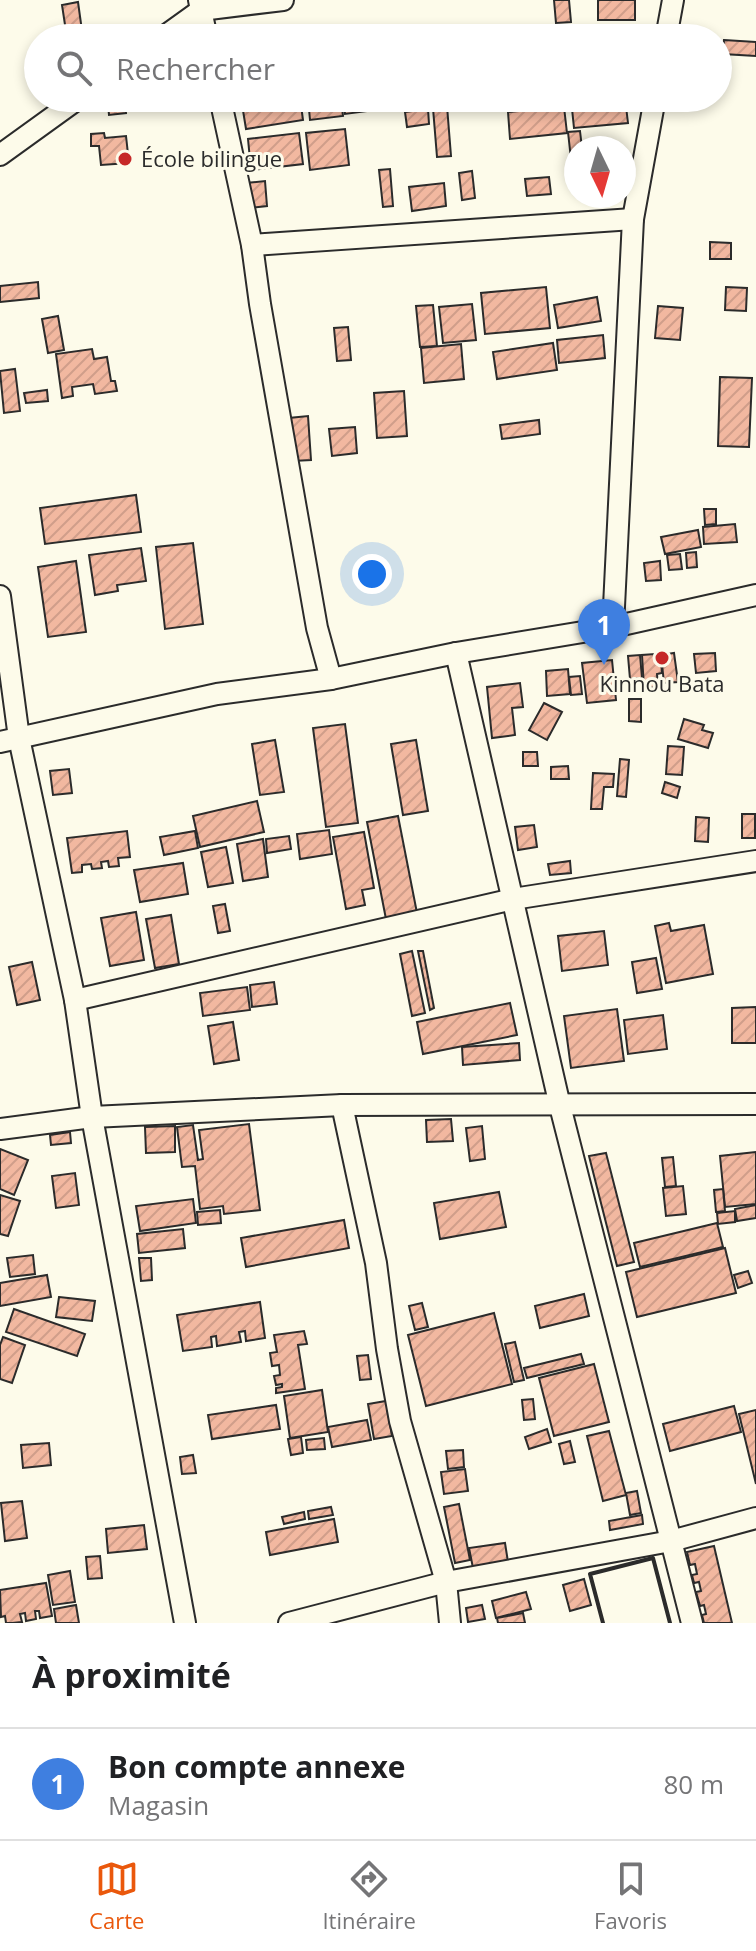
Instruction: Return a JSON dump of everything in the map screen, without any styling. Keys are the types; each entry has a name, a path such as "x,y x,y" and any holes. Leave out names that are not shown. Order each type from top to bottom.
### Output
{"street":[{"path":"178,24 200,5 283,0"},
{"path":"669,24 673,0"},
{"path":"0,155 60,112"},
{"path":"223,112 252,245 317,628 331,679"},
{"path":"613,627 633,219 652,112"},
{"path":"252,245 633,219"},
{"path":"10,740 217,694 331,679 456,653 613,627 756,595"},
{"path":"0,596 10,740 75,1000 92,1117 185,1623"},
{"path":"456,653 560,1106 692,1623"},
{"path":"75,1000 513,899 756,861"},
{"path":"0,1129 92,1117 342,1105 756,1104"},
{"path":"342,1105 376,1263 400,1421 446,1582 450,1623"},
{"path":"289,1623 446,1582 671,1541 756,1518"}],"building":[{"path":"554,0 569,0 571,22 556,23"},
{"path":"598,0 635,0 635,20 598,20"},
{"path":"78,2 81,24 65,24 62,5"},
{"path":"732,40 756,42 756,56 732,55"},
{"path":"243,112 302,112 303,120 246,129"},
{"path":"309,112 343,112 343,116 310,120"},
{"path":"405,112 428,112 429,124 407,127"},
{"path":"433,112 447,112 451,156 437,157"},
{"path":"508,112 565,112 567,133 510,139"},
{"path":"572,112 627,112 628,123 574,128"},
{"path":"345,129 349,165 310,170 306,133"},
{"path":"580,131 581,136 568,136 568,132"},
{"path":"104,133 105,138 126,136 129,163 101,165 99,146 91,146 91,134"},
{"path":"299,133 303,164 251,170 248,139"},
{"path":"390,169 393,206 383,207 379,170"},
{"path":"472,171 475,198 462,200 459,173"},
{"path":"549,177 551,194 527,196 525,179"},
{"path":"265,181 267,206 249,208 246,183"},
{"path":"444,183 446,206 412,211 409,187"},
{"path":"710,242 731,243 731,259 710,259"},
{"path":"38,282 39,298 0,302 0,286"},
{"path":"546,287 550,328 485,334 481,293"},
{"path":"726,287 747,288 746,311 725,310"},
{"path":"597,297 601,321 558,328 554,305"},
{"path":"472,304 476,340 443,343 439,307"},
{"path":"433,305 437,346 420,347 416,306"},
{"path":"658,306 683,308 680,340 655,338"},
{"path":"58,316 64,350 48,353 42,319"},
{"path":"348,327 351,360 337,361 334,328"},
{"path":"603,335 605,358 559,363 557,340"},
{"path":"553,343 557,370 497,379 493,352"},
{"path":"461,344 464,379 424,383 421,348"},
{"path":"92,349 94,359 107,357 111,381 115,381 117,391 95,394 93,384 72,387 73,396 62,398 56,354"},
{"path":"15,369 20,411 4,413 0,371"},
{"path":"720,377 752,378 749,447 718,446"},
{"path":"47,390 48,401 26,403 24,393"},
{"path":"404,391 407,436 377,438 374,393"},
{"path":"308,416 311,460 293,461 289,418"},
{"path":"539,420 540,434 502,439 500,425"},
{"path":"355,427 357,453 332,456 329,429"},
{"path":"136,495 141,532 45,544 40,508"},
{"path":"704,509 716,509 716,524 705,525"},
{"path":"735,524 737,542 704,544 703,527"},
{"path":"698,530 701,547 665,554 661,537"},
{"path":"193,543 203,624 165,629 156,547"},
{"path":"141,548 146,581 117,585 118,591 95,595 89,555"},
{"path":"696,552 697,567 687,568 686,553"},
{"path":"680,554 682,569 669,570 667,555"},
{"path":"76,561 86,632 48,637 38,567"},
{"path":"660,561 661,580 646,581 644,563"},
{"path":"674,653 678,682 664,683 661,655"},
{"path":"715,653 716,671 696,673 694,654"},
{"path":"655,654 656,661 661,661 662,673 657,674 658,687 644,688 642,655"},
{"path":"640,655 642,678 630,679 628,656"},
{"path":"612,660 616,700 587,703 582,663"},
{"path":"568,669 570,694 547,696 546,671"},
{"path":"580,676 582,694 571,695 569,677"},
{"path":"520,683 523,707 512,708 515,735 492,738 487,687"},
{"path":"629,699 641,699 641,722 629,721"},
{"path":"544,703 562,712 547,740 529,730"},
{"path":"684,719 704,725 702,730 713,733 708,748 678,739"},
{"path":"345,724 358,823 326,827 313,728"},
{"path":"275,740 284,792 260,795 252,744"},
{"path":"416,740 428,811 403,815 391,744"},
{"path":"668,746 684,747 682,775 666,774"},
{"path":"523,752 537,752 538,766 523,766"},
{"path":"620,759 629,760 626,797 617,796"},
{"path":"568,766 569,779 551,779 551,767"},
{"path":"69,769 72,793 53,795 50,771"},
{"path":"593,773 614,774 613,787 604,787 602,809 591,809"},
{"path":"665,782 680,787 677,798 662,793"},
{"path":"257,801 264,832 200,847 193,816"},
{"path":"742,814 755,814 755,838 742,838"},
{"path":"398,816 417,913 386,919 367,822"},
{"path":"696,817 709,818 708,842 695,841"},
{"path":"534,825 537,847 518,850 515,827"},
{"path":"329,830 332,854 300,859 297,834"},
{"path":"127,831 130,857 118,858 119,866 109,867 108,861 101,862 102,868 92,869 91,864 82,865 82,872 72,873 67,838"},
{"path":"195,831 198,848 164,855 160,837"},
{"path":"364,832 374,888 362,890 365,905 346,909 333,837"},
{"path":"289,836 291,849 267,853 266,839"},
{"path":"263,839 268,877 243,881 237,844"},
{"path":"226,847 233,883 208,887 201,852"},
{"path":"570,861 571,873 550,875 548,864"},
{"path":"183,863 188,894 140,902 134,870"},
{"path":"225,904 230,931 218,933 213,906"},
{"path":"136,912 144,960 110,966 101,918"},
{"path":"171,915 179,964 155,968 146,919"},
{"path":"669,923 671,931 704,925 713,974 666,983 655,926"},
{"path":"604,931 608,965 562,971 558,936"},
{"path":"412,951 425,1013 412,1016 400,954"},
{"path":"418,951 423,951 434,1008 430,1010"},
{"path":"656,958 662,989 637,993 632,962"},
{"path":"32,962 40,1000 17,1005 9,967"},
{"path":"274,982 277,1004 252,1007 250,985"},
{"path":"247,987 250,1010 203,1016 200,993"},
{"path":"510,1003 517,1035 423,1054 417,1022"},
{"path":"756,1007 756,1043 732,1043 732,1008"},
{"path":"617,1009 624,1061 571,1068 564,1016"},
{"path":"663,1015 667,1049 628,1054 624,1020"},
{"path":"233,1022 239,1060 214,1064 208,1026"},
{"path":"519,1043 520,1060 463,1065 462,1047"},
{"path":"451,1119 453,1141 427,1142 426,1120"},
{"path":"249,1124 260,1210 224,1214 223,1206 200,1209 195,1166 182,1167 177,1127 193,1125 198,1160 203,1159 199,1130"},
{"path":"175,1126 175,1152 146,1153 145,1127"},
{"path":"482,1126 485,1159 470,1161 466,1128"},
{"path":"70,1132 71,1143 51,1145 50,1135"},
{"path":"0,1149 28,1160 14,1195 0,1189"},
{"path":"756,1152 756,1204 725,1207 720,1156"},
{"path":"606,1153 634,1262 617,1266 589,1156"},
{"path":"673,1157 676,1186 665,1187 662,1158"},
{"path":"75,1173 79,1205 56,1208 52,1176"},
{"path":"683,1186 686,1214 666,1216 663,1188"},
{"path":"723,1189 725,1211 716,1212 714,1190"},
{"path":"499,1192 506,1227 440,1239 434,1203"},
{"path":"0,1195 20,1201 8,1236 0,1234"},
{"path":"193,1199 196,1223 140,1231 136,1206"},
{"path":"756,1205 756,1218 737,1221 735,1209"},
{"path":"220,1210 221,1223 198,1225 197,1212"},
{"path":"735,1211 735,1222 718,1224 717,1213"},
{"path":"344,1220 349,1248 246,1267 241,1238"},
{"path":"717,1223 723,1247 640,1267 634,1243"},
{"path":"183,1229 185,1248 139,1253 137,1234"},
{"path":"725,1248 736,1293 637,1317 626,1272"},
{"path":"33,1255 35,1274 10,1277 7,1258"},
{"path":"139,1258 151,1258 152,1280 141,1281"},
{"path":"748,1271 752,1283 738,1288 734,1275"},
{"path":"47,1275 51,1297 0,1306 0,1283"},
{"path":"584,1294 589,1316 540,1328 535,1306"},
{"path":"59,1297 95,1301 92,1321 56,1317"},
{"path":"260,1302 265,1338 246,1341 245,1331 239,1332 241,1342 217,1346 216,1336 211,1337 212,1347 183,1351 177,1315"},
{"path":"422,1303 428,1327 415,1330 409,1306"},
{"path":"14,1309 85,1334 77,1356 6,1332"},
{"path":"494,1313 512,1384 426,1406 408,1335"},
{"path":"304,1331 307,1344 298,1345 305,1389 276,1393 276,1388 282,1387 282,1384 276,1385 274,1376 280,1375 279,1365 272,1366 270,1353 277,1352 274,1335"},
{"path":"3,1337 25,1345 12,1383 0,1379 0,1345"},
{"path":"515,1342 524,1380 514,1382 505,1344"},
{"path":"581,1354 584,1364 527,1378 524,1368"},
{"path":"368,1355 371,1379 360,1380 357,1356"},
{"path":"594,1364 609,1422 554,1436 539,1378"},
{"path":"322,1390 328,1432 290,1438 284,1396"},
{"path":"533,1399 535,1419 524,1420 522,1400"},
{"path":"386,1401 392,1436 374,1439 368,1404"},
{"path":"276,1405 280,1429 212,1439 208,1415"},
{"path":"734,1406 741,1432 670,1451 663,1424"},
{"path":"756,1410 756,1484 739,1414"},
{"path":"367,1420 371,1440 332,1447 328,1427"},
{"path":"547,1429 551,1442 529,1449 525,1437"},
{"path":"609,1431 626,1495 603,1501 587,1436"},
{"path":"301,1437 303,1453 291,1455 288,1439"},
{"path":"324,1438 325,1449 307,1450 306,1440"},
{"path":"570,1441 575,1462 564,1464 559,1444"},
{"path":"49,1443 51,1465 23,1468 21,1445"},
{"path":"463,1450 464,1467 448,1469 446,1451"},
{"path":"193,1455 196,1473 182,1474 180,1457"},
{"path":"465,1469 468,1491 444,1494 441,1472"},
{"path":"637,1491 641,1513 630,1515 626,1493"},
{"path":"22,1501 27,1538 5,1541 1,1503"},
{"path":"459,1504 470,1560 455,1563 444,1507"},
{"path":"331,1507 333,1515 309,1519 308,1511"},
{"path":"304,1512 305,1519 284,1524 282,1517"},
{"path":"642,1515 643,1524 610,1530 609,1521"},
{"path":"334,1519 338,1542 270,1555 266,1532"},
{"path":"144,1525 147,1549 108,1553 106,1529"},
{"path":"505,1543 508,1562 473,1568 469,1548"},
{"path":"714,1546 732,1623 704,1623 704,1605 700,1606 696,1592 701,1591 699,1582 694,1583 692,1575 697,1574 695,1564 690,1565 687,1552"},
{"path":"100,1556 102,1578 88,1579 86,1557"},
{"path":"70,1571 75,1602 53,1605 48,1575"},
{"path":"584,1579 591,1605 570,1611 563,1585"},
{"path":"46,1583 52,1616 40,1618 39,1611 35,1611 36,1619 26,1621 25,1613 20,1614 22,1622 6,1623 5,1616 1,1617 0,1590"},
{"path":"526,1592 531,1609 496,1618 492,1601"},
{"path":"76,1605 79,1623 56,1623 54,1609"},
{"path":"482,1605 485,1619 468,1622 466,1608"},
{"path":"523,1613 525,1623 498,1623 497,1618"}],"wall":[{"path":"603,1623 590,1574 653,1558 670,1623"}],"place":[{"name":"École bilingue","path":"125,159"},
{"name":"Kinnou Bata","path":"662,658"},
{"name":"Bon compte annexe","path":"604,665"}]}
